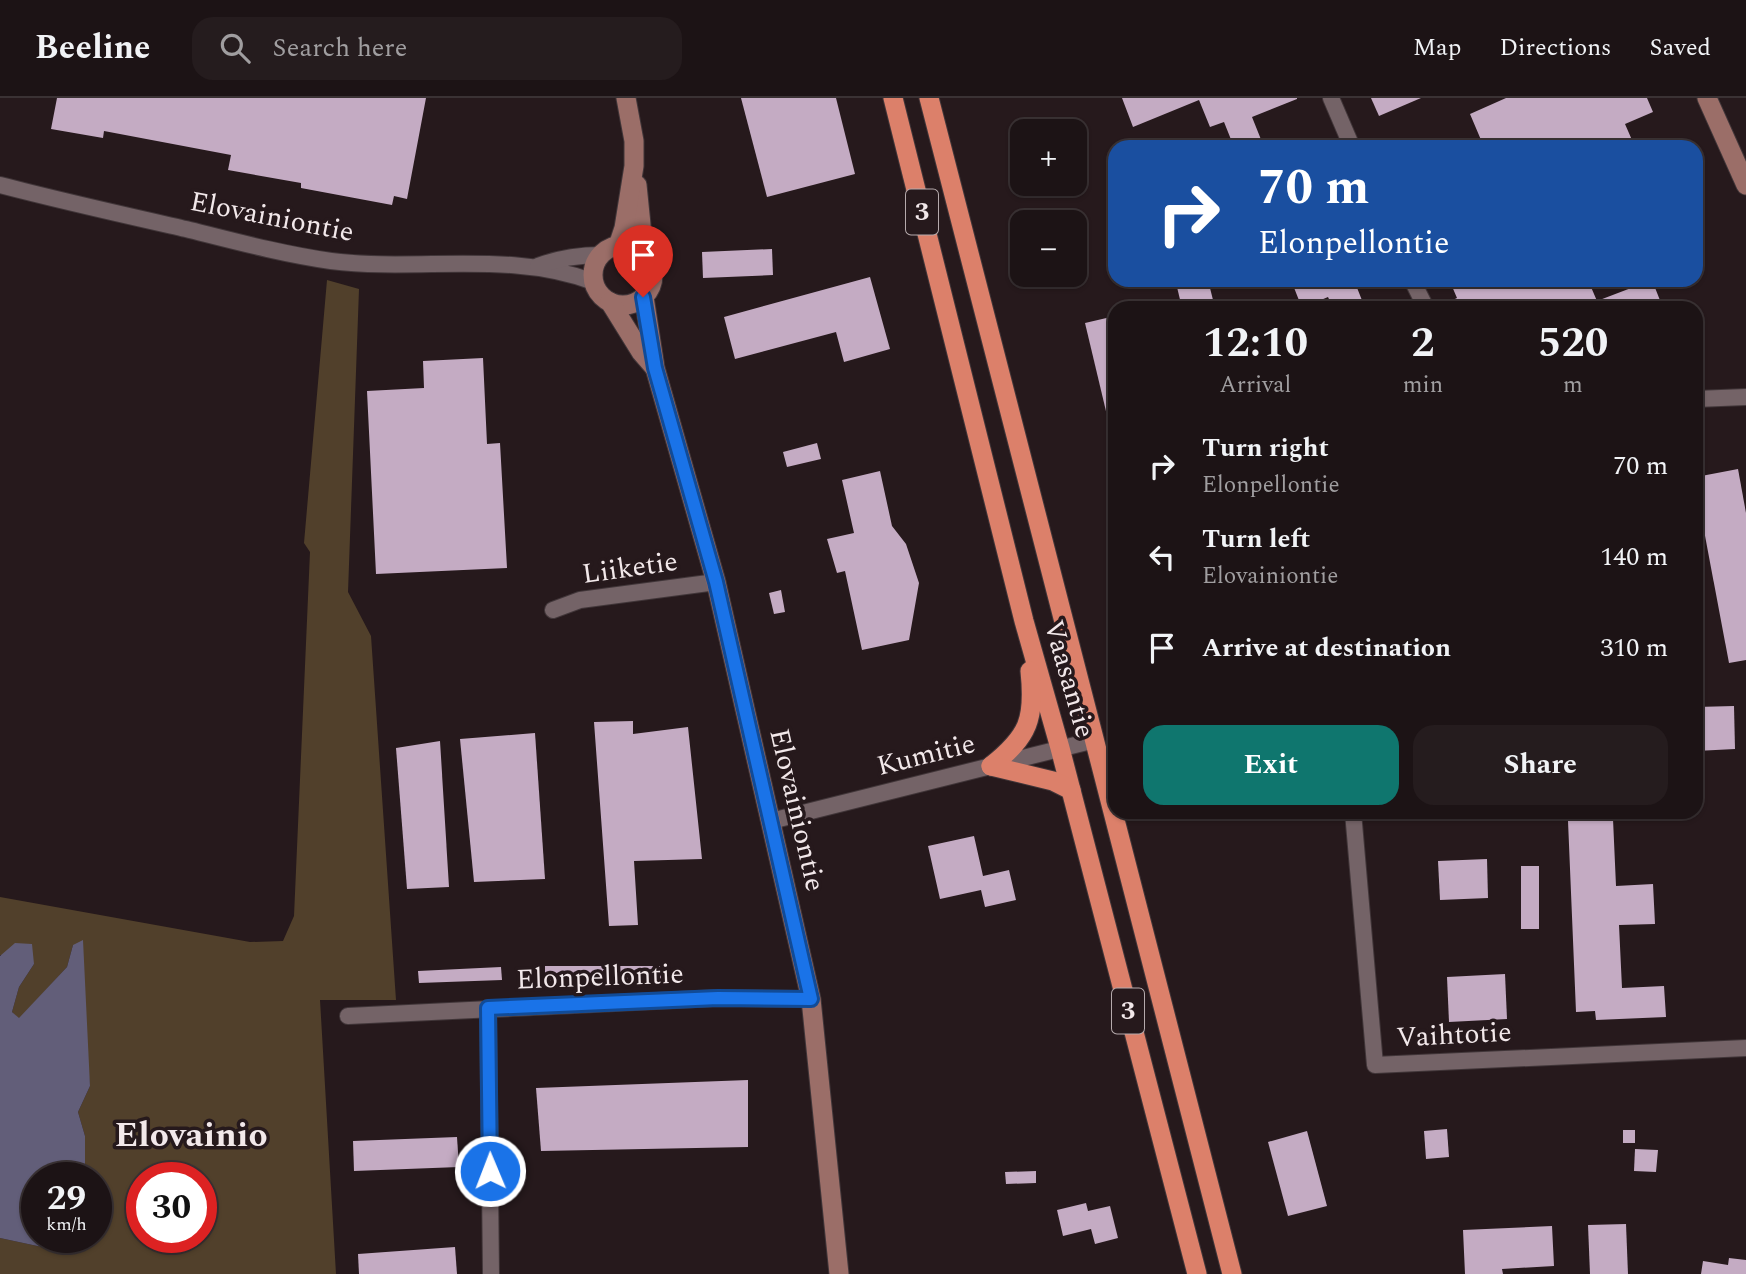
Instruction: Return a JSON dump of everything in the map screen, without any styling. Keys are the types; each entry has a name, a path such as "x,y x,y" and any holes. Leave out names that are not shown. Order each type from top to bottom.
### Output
{"highway":[{"name":"Vaasantie","path":"893,98 1024,621 1060,748 1197,1274"},
{"name":"Vaasantie","path":"929,98 1108,791"},
{"path":"991,766 1016,745 1026,730 1031,712 1031,683 1024,621"},
{"path":"991,766 1053,781 1071,790"},
{"name":"Vaasantie","path":"1115,819 1232,1274"}],"main road":[{"path":"626,98 634,141 634,166 644,254 653,275 649,289 643,297 628,304 610,302 600,294 594,282 594,267 609,251 624,228 634,166"},
{"path":"1707,98 1746,185"},
{"path":"609,251 632,247 644,254"},
{"name":"Elovainiontie","path":"643,297 655,368 716,582 811,999 839,1274"},
{"name":"Elovainiontie","path":"610,302 655,368"}],"street":[{"path":"1331,98 1349,140"},
{"name":"Elovainiontie","path":"0,185 329,260 360,264 447,262 538,266 594,282"},
{"name":"Elovainiontie","path":"538,266 558,259 609,251"},
{"path":"1703,399 1746,397"},
{"name":"Liiketie","path":"553,610 580,600 716,582"},
{"name":"Kumitie","path":"771,821 1095,740"},
{"name":"Vaihtotie","path":"1354,819 1375,1065 1746,1048"},
{"name":"Elonpellontie","path":"348,1016 718,998 811,999"},
{"path":"488,1008 491,1274"}],"shaded area":[{"path":"327,280 359,289 348,592 371,636 396,1000 320,1000 336,1274 0,1274 0,1238 21,1242 21,1253 112,1253 112,1162 85,1162 85,1136 78,1112 90,1086 73,945 67,967 19,1019 12,1012 19,987 34,964 0,955 0,897 250,942 283,941 294,916 310,552 304,543"},
{"path":"83,940 90,1086 78,1112 85,1136 85,1162 21,1162 21,1242 0,1238 0,956 15,943 32,944 34,964 19,987 12,1012 19,1018 67,967 73,945"}],"building":[{"path":"57,98 426,98 407,199 394,196 392,205 301,188 301,183 228,170 231,155 104,131 103,138 51,129"},
{"path":"741,98 836,98 855,174 767,197"},
{"path":"1122,98 1297,98 1252,117 1261,140 1231,140 1224,122 1210,127 1199,100 1133,127"},
{"path":"1371,98 1421,98 1379,116"},
{"path":"1506,98 1647,98 1653,112 1625,124 1632,140 1481,140 1470,114"},
{"path":"772,249 773,275 703,278 702,252"},
{"path":"870,277 890,349 844,362 836,332 735,359 724,317"},
{"path":"1177,287 1210,287 1213,301 1180,301"},
{"path":"1294,287 1357,287 1362,301 1330,301 1328,297 1319,301 1299,301"},
{"path":"1452,287 1591,287 1597,301 1451,301 1457,298"},
{"path":"1634,287 1655,287 1660,301 1597,301"},
{"path":"1108,318 1108,420 1085,323"},
{"path":"483,358 487,444 500,443 507,568 376,574 367,391 424,388 423,361"},
{"path":"817,443 821,459 787,467 783,452"},
{"path":"1738,469 1746,513 1746,660 1729,663 1703,525 1703,476"},
{"path":"880,471 892,526 906,544 919,583 909,640 862,650 845,571 837,573 827,539 854,533 842,480"},
{"path":"781,590 785,612 774,614 769,593"},
{"path":"1734,706 1735,749 1703,751 1703,707"},
{"path":"633,721 633,734 688,727 702,859 634,861 638,925 609,926 594,722"},
{"path":"535,733 545,879 474,882 460,739"},
{"path":"440,741 449,887 407,889 396,748"},
{"path":"1613,819 1616,886 1653,884 1655,924 1619,925 1622,988 1664,986 1666,1017 1596,1020 1595,1011 1576,1012 1568,821"},
{"path":"974,836 983,876 1009,870 1016,900 985,907 981,890 940,899 928,846"},
{"path":"1487,859 1488,898 1440,900 1438,861"},
{"path":"1521,866 1539,866 1539,929 1521,929"},
{"path":"545,966 660,966 661,980 545,981"},
{"path":"501,967 502,980 419,983 418,971"},
{"path":"1505,974 1507,1019 1449,1022 1447,977"},
{"path":"748,1080 748,1147 541,1151 536,1088"},
{"path":"1447,1129 1449,1157 1426,1159 1424,1131"},
{"path":"1623,1130 1635,1130 1635,1143 1623,1143"},
{"path":"1307,1131 1327,1206 1288,1216 1268,1142"},
{"path":"457,1137 459,1167 354,1171 353,1141"},
{"path":"1635,1149 1658,1150 1656,1172 1634,1171"},
{"path":"1036,1171 1036,1183 1006,1184 1005,1172"},
{"path":"1086,1203 1088,1211 1110,1206 1118,1238 1095,1244 1091,1229 1063,1236 1057,1210"},
{"path":"1626,1224 1628,1274 1590,1274 1588,1225"},
{"path":"1552,1226 1554,1266 1502,1269 1503,1274 1465,1274 1463,1230"},
{"path":"455,1247 457,1274 359,1274 358,1254"},
{"path":"1729,1258 1746,1260 1746,1274 1701,1274 1703,1261 1728,1265"}],"district":[{"name":"Elovainio","path":"191,1135"}],"route":[{"path":"490,1171 488,1008 718,998 811,999 716,582 655,368 643,297"}]}
